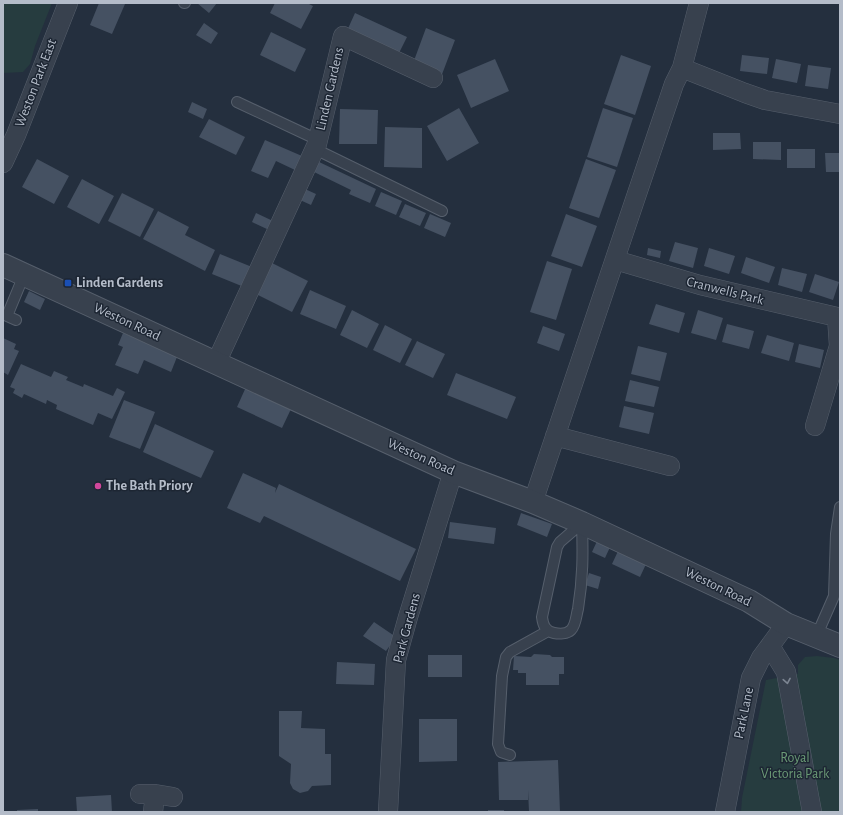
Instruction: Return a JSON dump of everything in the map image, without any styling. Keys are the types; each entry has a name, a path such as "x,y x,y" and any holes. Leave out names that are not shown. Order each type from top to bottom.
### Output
{"street":[{"name":"Weston Park East","path":"3,163 10,131 68,3"},
{"path":"533,502 674,84 682,68 699,3"},
{"name":"Linden Gardens","path":"216,363 317,145 343,36 434,78"},
{"path":"682,68 765,100 840,114"},
{"name":"Cranwells Park","path":"615,260 700,285 839,315 840,346 815,426"},
{"name":"Weston Road","path":"3,265 453,472 533,502 582,523 749,601 786,624 840,646"},
{"path":"554,436 670,466"},
{"name":"Park Gardens","path":"388,812 396,660 453,472"},
{"name":"Park Lane","path":"725,812 751,678 761,658 786,624"},
{"path":"770,646 786,672 812,812"},
{"path":"149,800 173,798"}],"lane":[{"path":"237,102 442,211"},
{"path":"16,320 7,316 24,275"},
{"path":"816,637 834,596 836,534 840,507"},
{"path":"582,523 582,582 575,623 572,629 564,633 554,633 548,631 543,626 542,617 555,554 560,542 582,523"},
{"path":"510,755 501,752 498,744 502,676 506,657 510,652 548,631"}],"green space":[{"path":"3,3 52,3 35,46 30,64 23,72 3,73"},
{"name":"Royal Victoria Park","path":"817,656 840,660 840,812 741,812 742,798 766,680 798,674 798,665 805,657"}],"building":[{"path":"99,3 125,4 112,34 90,25"},
{"path":"197,3 217,3 209,13"},
{"path":"275,3 307,3 313,6 301,29 270,13"},
{"path":"355,13 407,37 397,57 346,33"},
{"path":"204,23 218,33 211,44 196,35"},
{"path":"426,28 455,40 441,77 412,66"},
{"path":"271,32 306,49 295,72 260,55"},
{"path":"621,55 651,66 635,115 604,104"},
{"path":"742,55 769,58 767,74 740,71"},
{"path":"495,59 509,91 471,108 457,75"},
{"path":"776,59 801,64 797,83 772,78"},
{"path":"808,65 831,68 828,89 805,86"},
{"path":"192,102 207,109 203,119 188,112"},
{"path":"459,108 479,143 447,161 427,126"},
{"path":"603,108 633,118 617,167 587,157"},
{"path":"340,109 378,110 377,144 339,144"},
{"path":"209,119 245,137 236,155 199,137"},
{"path":"385,127 422,128 422,168 384,167"},
{"path":"713,133 740,133 741,149 713,150"},
{"path":"265,140 302,156 295,170 276,161 268,178 251,171"},
{"path":"753,142 781,142 781,160 753,159"},
{"path":"787,149 815,149 815,168 787,168"},
{"path":"825,153 840,153 840,172 826,172"},
{"path":"37,159 69,176 54,204 22,187"},
{"path":"586,159 616,170 599,218 569,208"},
{"path":"317,161 376,189 370,203 349,194 351,190 312,171"},
{"path":"82,179 114,196 99,224 67,207"},
{"path":"305,189 316,194 311,205 300,200"},
{"path":"381,192 402,201 396,215 375,206"},
{"path":"122,193 154,209 140,237 108,221"},
{"path":"405,204 426,213 420,226 399,217"},
{"path":"158,211 189,227 185,235 215,250 205,271 143,239"},
{"path":"256,213 273,221 269,230 252,222"},
{"path":"430,214 451,223 445,237 424,228"},
{"path":"566,214 597,226 582,267 551,256"},
{"path":"675,242 698,248 693,268 669,261"},
{"path":"648,248 661,251 660,258 647,255"},
{"path":"709,248 735,256 729,274 704,266"},
{"path":"220,254 252,267 244,287 212,274"},
{"path":"746,257 775,267 769,283 741,273"},
{"path":"547,261 572,269 556,320 530,312"},
{"path":"272,263 308,281 292,312 256,294"},
{"path":"782,268 807,274 802,292 778,285"},
{"path":"815,274 839,282 833,300 809,292"},
{"path":"310,290 346,306 336,329 300,314"},
{"path":"29,291 45,299 40,310 24,302"},
{"path":"656,304 685,313 679,333 649,324"},
{"path":"352,310 379,324 367,348 340,335"},
{"path":"698,310 723,318 716,340 691,333"},
{"path":"727,324 754,331 749,349 722,342"},
{"path":"385,325 412,339 400,363 373,350"},
{"path":"543,326 565,334 559,351 537,343"},
{"path":"123,333 177,357 171,372 144,360 138,374 115,365 123,347 118,345"},
{"path":"767,335 794,343 789,361 761,353"},
{"path":"3,338 16,344 14,349 19,351 8,375 3,372"},
{"path":"417,341 445,354 433,378 405,365"},
{"path":"799,344 824,350 820,368 795,362"},
{"path":"638,346 667,353 660,381 631,374"},
{"path":"21,364 51,377 54,371 68,377 66,380 83,387 84,384 113,396 117,388 125,392 112,419 98,413 93,425 56,409 57,405 47,400 46,404 24,394 22,398 13,393 15,389 10,387"},
{"path":"456,373 516,397 507,419 447,395"},
{"path":"630,380 659,387 654,407 625,401"},
{"path":"246,387 291,409 282,428 237,407"},
{"path":"124,400 155,412 140,449 109,437"},
{"path":"624,406 654,413 649,434 619,427"},
{"path":"155,424 214,451 201,478 143,452"},
{"path":"243,473 276,488 275,493 279,484 416,549 400,581 264,516 260,523 227,508"},
{"path":"521,513 552,524 547,537 517,525"},
{"path":"450,522 496,528 494,544 448,538"},
{"path":"598,539 611,545 605,558 592,552"},
{"path":"619,549 647,562 640,577 612,564"},
{"path":"589,573 601,577 598,589 585,585"},
{"path":"374,622 396,637 386,651 363,636"},
{"path":"534,654 564,657 564,674 559,674 559,685 526,685 526,673 518,673 518,670 513,670 514,656 531,657"},
{"path":"428,655 462,655 462,677 428,677"},
{"path":"337,662 375,664 374,685 336,684"},
{"path":"279,711 302,711 301,728 325,729 325,754 331,754 331,785 312,786 308,791 300,793 293,789 290,783 291,764 279,756"},
{"path":"419,719 457,719 457,761 419,762"},
{"path":"558,760 560,812 529,812 528,790 528,800 499,800 498,762"},
{"path":"111,795 112,812 77,812 76,797"},
{"path":"38,809 38,812 17,812 17,810"},
{"path":"488,810 504,810 504,812 488,812"}],"place":[{"name":"Linden Gardens","path":"68,283"},
{"name":"The Bath Priory","path":"98,486"}]}
